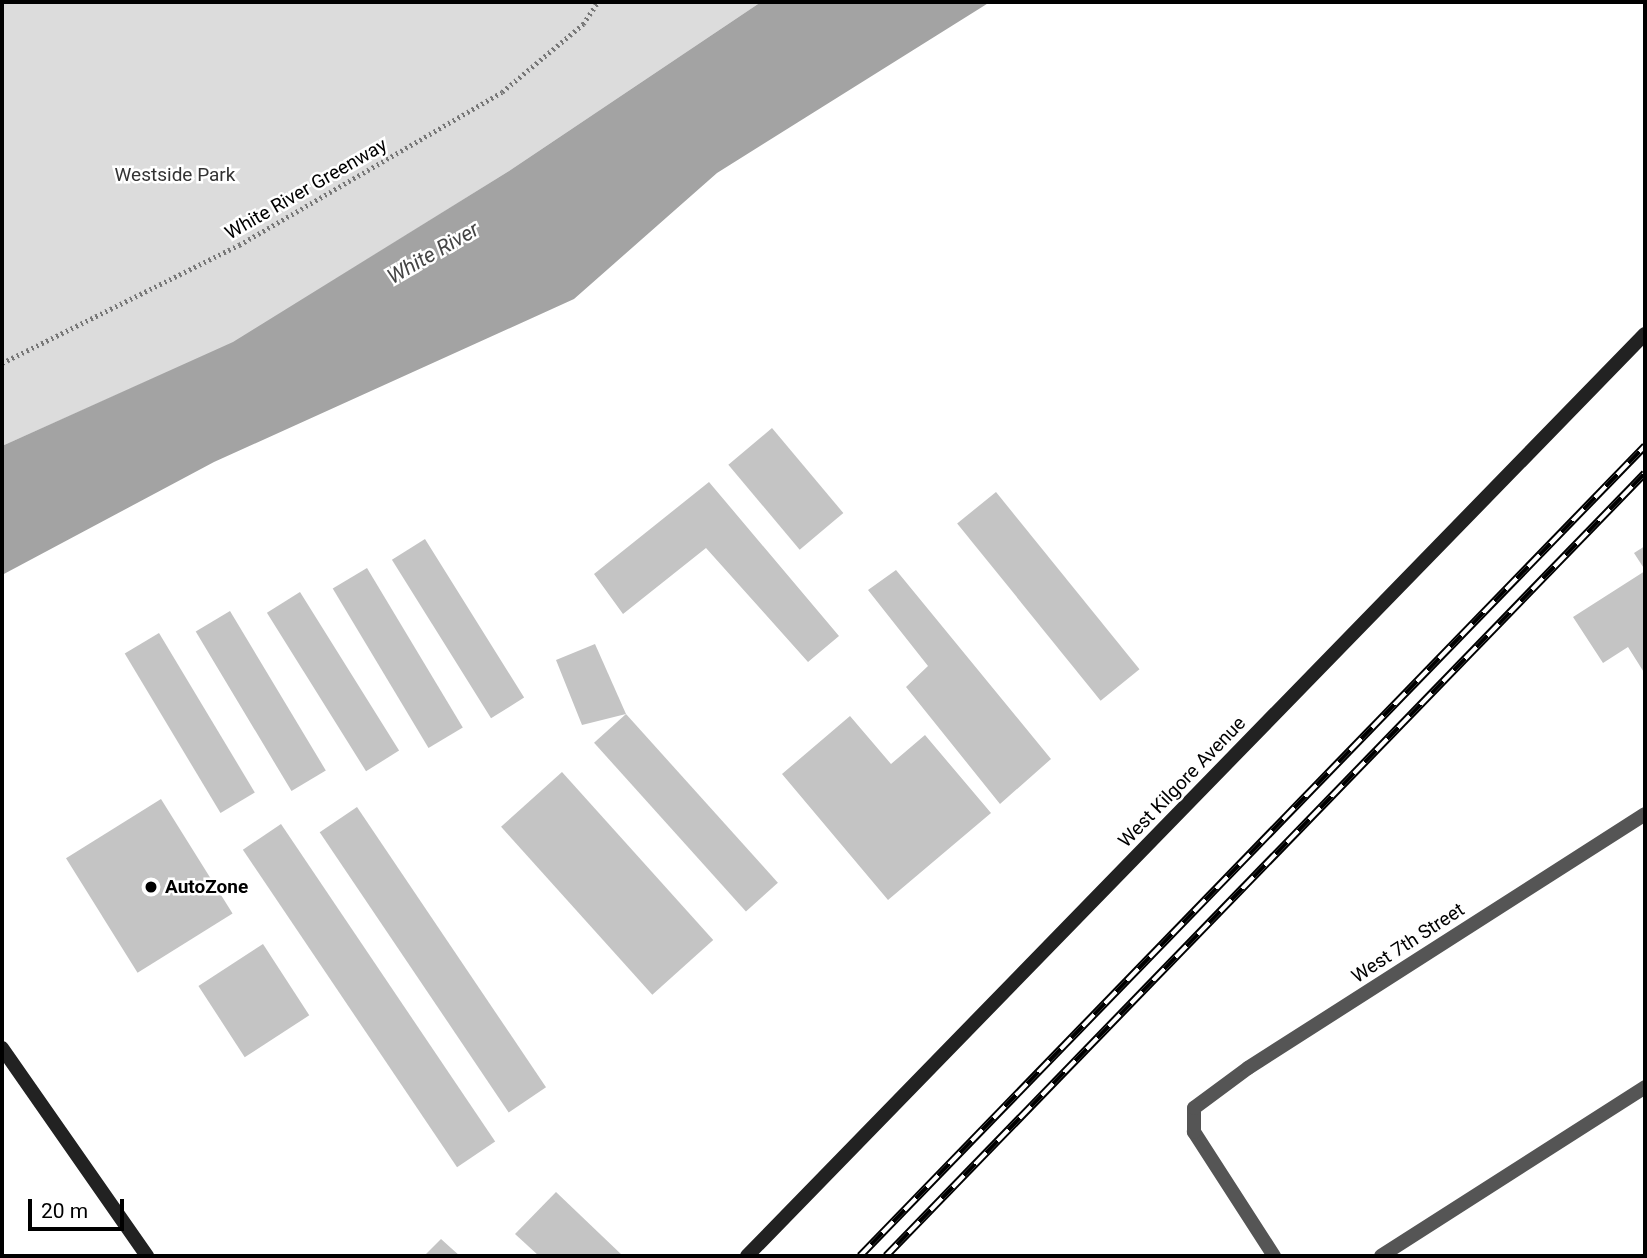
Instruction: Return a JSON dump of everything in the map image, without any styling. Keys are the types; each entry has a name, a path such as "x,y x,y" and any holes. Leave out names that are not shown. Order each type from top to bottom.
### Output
{"main road":[{"name":"West Kilgore Avenue","path":"747,1256 1645,334"},
{"path":"2,1048 147,1256"}],"street":[{"name":"West 7th Street","path":"1274,1256 1194,1132 1194,1108 1645,814"},
{"path":"1381,1256 1645,1087"}],"path":[{"name":"White River Greenway","path":"2,363 239,245 502,92 583,24 598,2"}],"green space":[{"name":"Westside Park","path":"2,2 761,2 509,171 233,343 2,446"}],"water":[{"name":"White River","path":"761,2 990,2 717,173 574,299 214,462 2,575 2,446 233,342 509,171"}],"building":[{"path":"772,428 843,513 800,550 728,465"},
{"path":"709,482 839,636 808,662 706,548 623,614 594,574"},
{"path":"996,492 1139,669 1101,701 957,523"},
{"path":"425,539 524,698 491,718 392,560"},
{"path":"1645,546 1645,570 1634,553"},
{"path":"367,568 463,727 429,748 333,589"},
{"path":"896,570 1051,759 1000,804 906,687 928,666 868,590"},
{"path":"1645,571 1645,674 1628,647 1603,663 1573,617"},
{"path":"300,592 399,751 366,771 267,613"},
{"path":"230,611 326,770 292,791 196,632"},
{"path":"159,633 255,792 221,813 125,654"},
{"path":"595,644 626,714 582,725 556,660"},
{"path":"626,714 778,883 746,911 594,743"},
{"path":"850,716 891,764 925,735 991,813 888,900 782,774"},
{"path":"562,772 713,940 652,995 501,827"},
{"name":"AutoZone","path":"161,799 233,913 138,973 66,858"},
{"path":"357,807 546,1087 509,1112 320,832"},
{"path":"281,824 495,1142 457,1167 243,850"},
{"path":"263,944 309,1015 245,1057 198,986"},
{"path":"556,1192 623,1256 539,1256 515,1234"},
{"path":"441,1239 451,1248 460,1256 424,1256"}],"railway":[{"path":"860,1256 1645,446"},
{"path":"886,1256 1645,473"}],"place":[{"name":"AutoZone","path":"151,887"}]}
